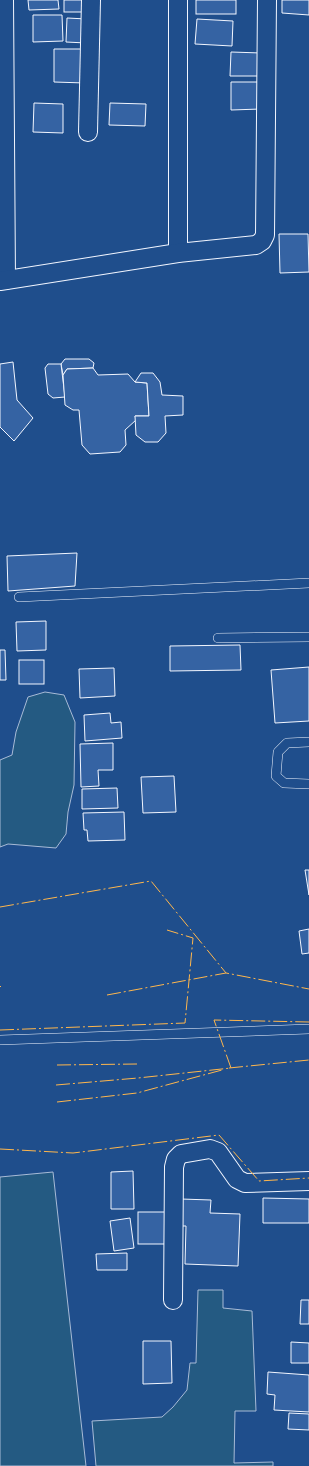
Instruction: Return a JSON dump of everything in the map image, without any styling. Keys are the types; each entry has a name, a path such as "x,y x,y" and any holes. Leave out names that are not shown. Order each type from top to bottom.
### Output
{"street":[{"path":"4,0 3,280 178,254 256,245 262,241 265,234 267,0"},
{"path":"88,132 91,0"},
{"path":"178,0 178,254"},
{"path":"172,1300 174,1167 176,1159 181,1154 210,1149 218,1152 237,1179 245,1183 309,1181"}],"lane":[{"path":"19,597 309,583"},
{"path":"218,638 309,637"},
{"path":"309,742 287,743 278,752 276,776 284,783 309,784"},
{"path":"0,1040 309,1030"}],"shaded area":[{"path":"45,692 64,695 75,722 74,785 68,812 66,834 56,848 8,844 0,847 0,760 12,755 16,732 28,697"},
{"path":"53,1172 86,1466 0,1466 0,1177"},
{"path":"198,1290 223,1290 223,1308 252,1311 256,1411 235,1411 234,1463 273,1462 273,1466 96,1466 92,1421 162,1417 173,1407 187,1390 190,1363 196,1363"}],"building":[{"path":"28,0 58,0 59,9 29,10"},
{"path":"64,0 87,0 87,12 64,12"},
{"path":"196,0 236,0 236,14 196,14"},
{"path":"282,0 309,0 309,15 282,13"},
{"path":"33,15 62,15 63,41 33,42"},
{"path":"67,18 87,19 86,43 66,42"},
{"path":"197,19 233,21 232,46 195,44"},
{"path":"54,49 85,49 85,83 54,82"},
{"path":"231,52 261,53 261,76 230,76"},
{"path":"231,82 261,82 261,109 231,110"},
{"path":"34,103 63,104 63,133 33,132"},
{"path":"110,103 146,104 145,126 109,125"},
{"path":"279,234 308,234 309,272 280,273"},
{"path":"65,359 89,359 94,363 93,368 67,369 63,375 61,364"},
{"path":"13,362 17,400 33,418 14,441 0,427 0,364"},
{"path":"48,364 61,364 65,397 53,398 48,394 45,368"},
{"path":"93,368 98,375 128,374 135,382 147,383 149,416 135,416 136,420 125,430 126,445 120,452 90,454 82,445 79,410 73,410 65,405 63,375 67,369"},
{"path":"141,373 153,373 160,382 162,395 183,396 183,415 165,416 166,433 158,442 145,442 136,435 135,416 149,416 147,383 135,382"},
{"path":"77,553 75,586 8,591 7,556"},
{"path":"46,621 46,650 17,651 16,622"},
{"path":"240,645 241,670 170,671 170,646"},
{"path":"0,650 5,650 6,680 0,680"},
{"path":"19,660 44,660 44,684 19,684"},
{"path":"309,667 309,721 275,723 271,670"},
{"path":"114,668 115,696 80,698 79,669"},
{"path":"110,713 111,723 121,722 122,738 85,741 84,715"},
{"path":"113,743 113,770 98,770 99,786 81,787 80,744"},
{"path":"174,776 176,812 143,813 141,777"},
{"path":"117,788 118,808 82,809 82,789"},
{"path":"124,812 125,840 88,841 87,830 84,830 83,813"},
{"path":"305,870 309,870 309,895"},
{"path":"309,929 309,953 302,954 299,931"},
{"path":"133,1171 134,1209 111,1209 111,1172"},
{"path":"263,1198 309,1199 309,1223 263,1223"},
{"path":"181,1199 211,1200 210,1213 240,1214 238,1266 185,1264 186,1226 180,1226"},
{"path":"138,1212 165,1212 165,1244 138,1244"},
{"path":"130,1218 134,1248 114,1251 110,1221"},
{"path":"127,1253 127,1270 97,1270 96,1254"},
{"path":"301,1300 309,1300 309,1324 300,1324"},
{"path":"143,1341 171,1341 172,1383 143,1384"},
{"path":"291,1342 309,1343 309,1363 291,1363"},
{"path":"268,1372 309,1375 309,1412 274,1410 275,1395 267,1394"},
{"path":"289,1413 309,1414 309,1430 288,1429"}],"power":[{"path":"0,907 151,881 226,973"},
{"path":"0,1030 185,1023 193,938 167,930"},
{"path":"107,995 226,973 309,989"},
{"path":"56,1085 231,1068 214,1020 309,1022"},
{"path":"229,1068 309,1060"},
{"path":"57,1065 137,1064"},
{"path":"57,1102 137,1093 222,1070"},
{"path":"0,1149 73,1153 219,1135 259,1181 309,1178"}]}
